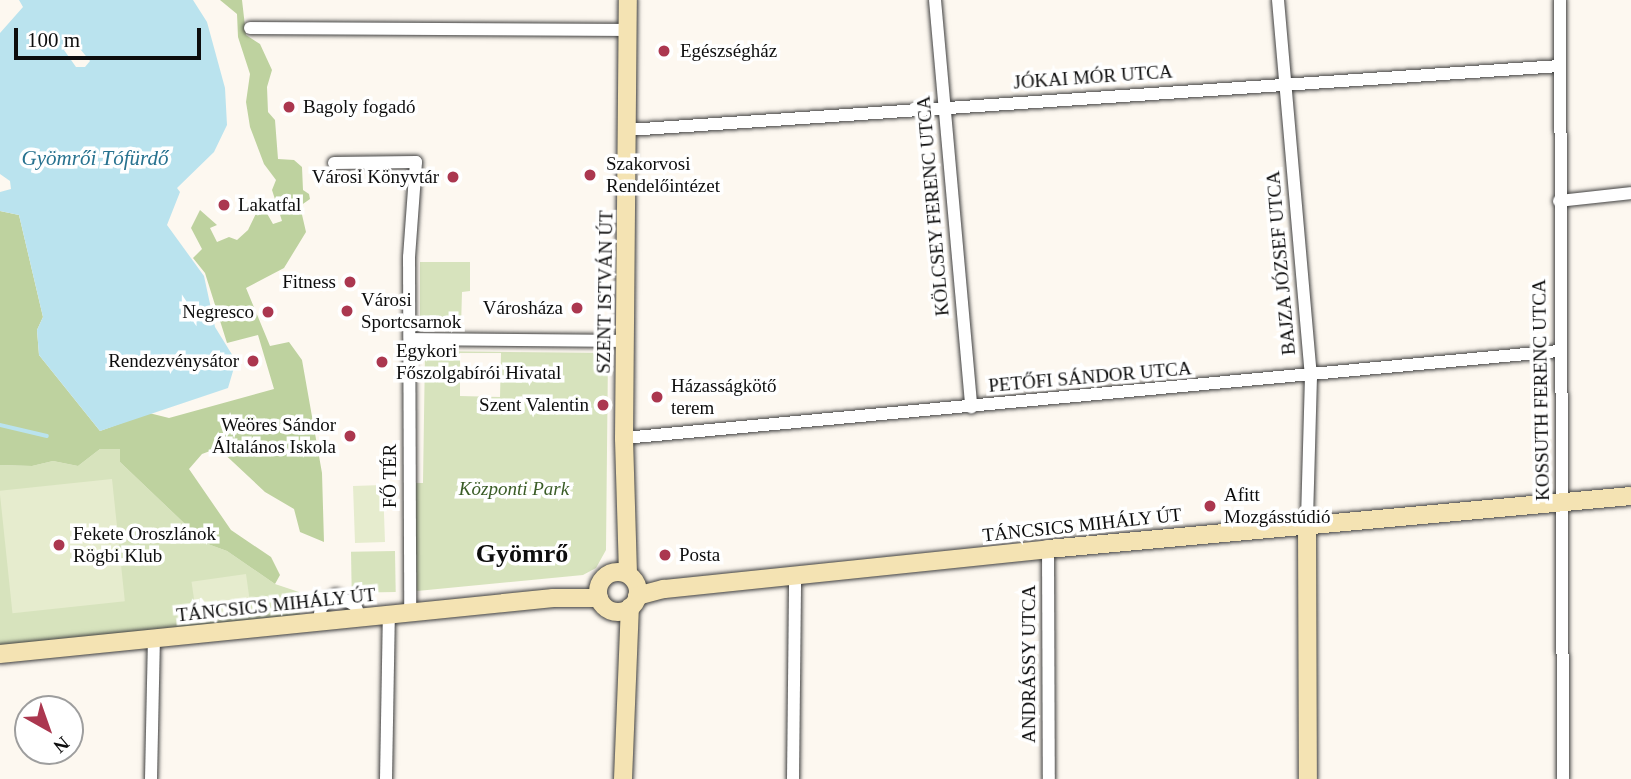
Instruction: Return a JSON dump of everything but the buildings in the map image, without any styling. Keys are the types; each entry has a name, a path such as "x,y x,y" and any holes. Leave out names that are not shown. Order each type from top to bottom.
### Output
{"street":[{"name":"SZENT ISTVÁN ÚT","path":"620,590 625,542 628,0"},
{"name":"KÖLCSEY FERENC UTCA","path":"935,0 942,107 971,407"},
{"name":"BAJZA JÓZSEF UTCA","path":"1278,0 1311,376 1307,523"},
{"name":"KOSSUTH FERENC UTCA","path":"1560,0 1559,351 1563,779"},
{"path":"250,28 628,30"},
{"name":"JÓKAI MÓR UTCA","path":"628,130 1560,66"},
{"name":"FŐ TÉR","path":"334,163 416,162 410,339 410,612"},
{"path":"1559,201 1631,193"},
{"path":"410,339 625,341"},
{"name":"PETŐFI SÁNDOR UTCA","path":"624,438 1559,351"},
{"name":"TÁNCSICS MIHÁLY ÚT","path":"0,654 1307,523 1631,496"},
{"path":"1307,523 1308,779"},
{"name":"ANDRÁSSY UTCA","path":"1048,549 1049,779"},
{"path":"793,779 795,575"},
{"path":"620,590 625,642 623,779"},
{"path":"386,779 388,615"},
{"path":"151,779 154,639"}],"green space":[{"path":"220,0 242,0 246,35 260,44 272,70 267,87 268,112 275,120 278,159 294,160 302,167 303,190 309,194 310,199 300,206 306,232 284,268 246,288 270,346 289,342 302,360 322,473 324,542 300,532 294,509 265,492 218,448 202,454 189,469 231,530 271,557 280,575 275,584 227,551 205,543 120,462 120,449 100,449 78,466 53,461 32,466 0,465 0,211 19,215 43,317 37,330 39,355 100,431 149,413 169,418 274,389 258,335 227,343 205,273 193,258 202,249 191,228 200,210 217,225 210,228 217,242 229,237 237,240 248,230 261,203 273,224 282,221 272,190 276,180 264,164 250,127 246,102 250,74 238,37 237,14"},
{"path":"420,262 470,262 470,291 462,292 461,327 420,327"},
{"name":"Központi Park","path":"425,351 608,353 606,550 596,568 583,575 417,591 415,483 423,483","holes":["460,353 501,353 500,397 460,396"]},
{"path":"100,449 121,449 120,462 205,543 227,551 275,584 299,592 300,618 0,648 0,465 32,466 53,461 78,466"},
{"name":"Fekete Oroszlánok Rögbi Klub","path":"112,479 125,601 12,613 0,491"},
{"path":"383,485 385,542 355,543 353,486"},
{"path":"395,551 396,592 352,593 351,552"},
{"path":"246,574 250,604 196,611 192,582"}],"water":[{"name":"Gyömrői Tófürdő","path":"19,0 193,0 207,22 225,88 227,125 214,152 177,188 180,192 167,225 204,276 215,327 236,361 228,388 100,431 39,355 37,330 43,317 19,215 0,211 0,192 11,189 10,181 0,174 0,33 23,7","holes":["76,44 90,61 85,67 76,67 64,50"]}],"waterway":[{"path":"0,425 47,436"}],"place":[{"name":"Egészségház","path":"664,51"},
{"name":"Bagoly fogadó","path":"289,107"},
{"name":"Szakorvosi Rendelőintézet","path":"590,175"},
{"name":"Városi Könyvtár","path":"453,177"},
{"name":"Lakatfal","path":"224,205"},
{"name":"Fitness","path":"350,282"},
{"name":"Városháza","path":"577,308"},
{"name":"Városi Sportcsarnok","path":"347,311"},
{"name":"Negresco","path":"268,312"},
{"name":"Rendezvénysátor","path":"253,361"},
{"name":"Egykori Főszolgabírói Hivatal","path":"382,362"},
{"name":"Házasságkötő terem","path":"657,397"},
{"name":"Szent Valentin","path":"603,405"},
{"name":"Weöres Sándor Általános Iskola","path":"350,436"},
{"name":"Afitt Mozgásstúdió","path":"1210,506"},
{"name":"Fekete Oroszlánok Rögbi Klub","path":"59,545"},
{"name":"Posta","path":"665,555"}],"district":[{"name":"Gyömrő","path":"522,554"}]}
